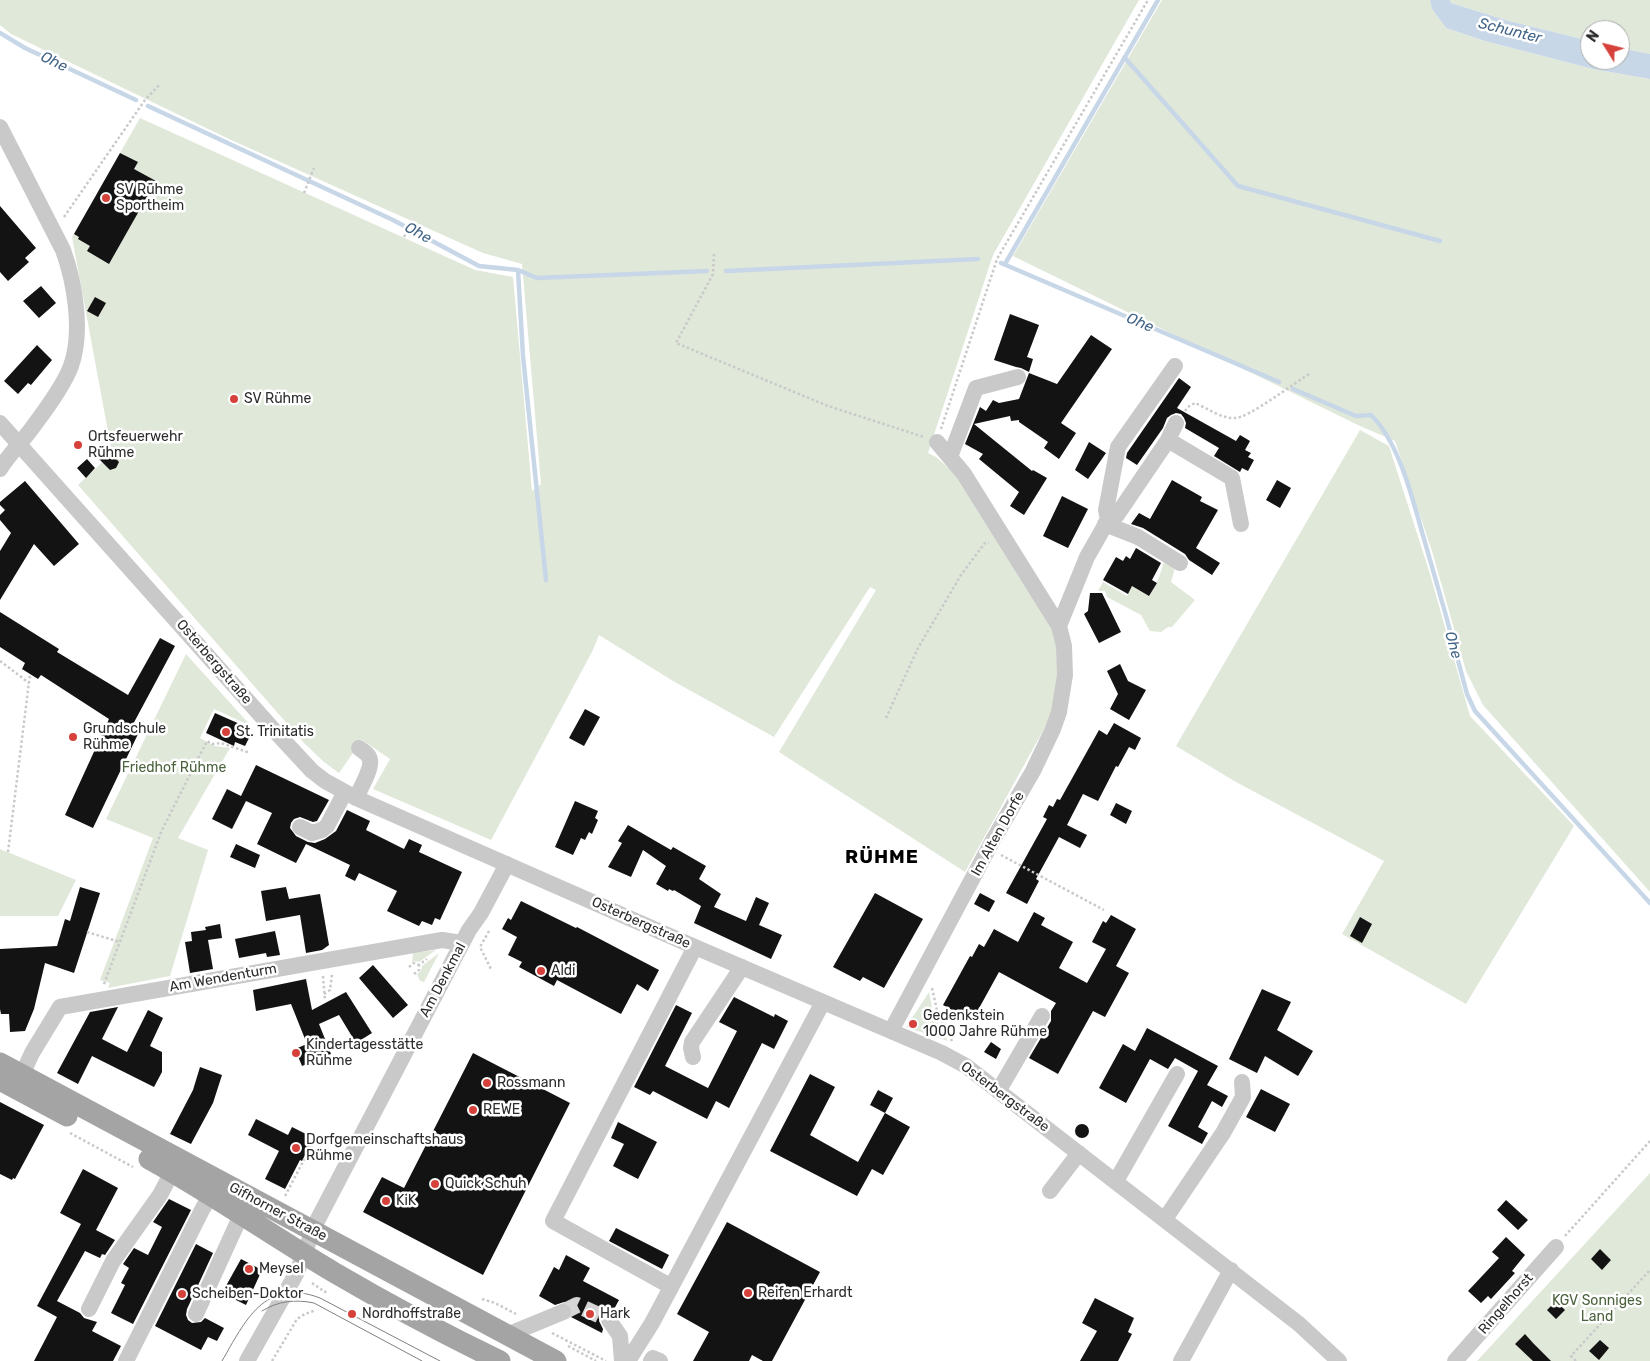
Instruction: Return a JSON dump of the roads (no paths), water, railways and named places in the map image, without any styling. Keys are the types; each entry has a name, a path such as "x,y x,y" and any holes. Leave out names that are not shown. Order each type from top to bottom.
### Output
{"main road":[{"name":"Gifhorner Straße","path":"0,1064 215,1188 242,1215 378,1298 500,1361"},
{"name":"Gifhorner Straße","path":"0,1080 172,1172 215,1188 313,1230 556,1361"}],"street":[{"path":"0,127 54,231 70,270 75,295 76,345 68,372 35,425 0,470"},
{"path":"1107,522 1106,510 1118,447 1174,366"},
{"path":"950,457 976,388 1018,377"},
{"name":"Osterbergstraße","path":"0,423 290,748 318,776 351,795 695,947 891,1031 966,1066 1231,1270 1299,1324 1338,1361"},
{"path":"1059,626 1084,564 1107,522 1117,515 1168,440 1176,423"},
{"path":"1168,440 1232,478 1241,524"},
{"name":"Im Alten Dorfe","path":"891,1031 1032,771 1059,712 1066,661 1059,626 964,474 937,442"},
{"path":"1107,522 1138,537 1180,563"},
{"path":"300,827 312,832 322,830 351,795 370,768 368,756 359,748"},
{"name":"Am Denkmal","path":"304,1254 313,1230 373,1112 462,943 481,913 507,864"},
{"name":"Am Wendenturm","path":"22,1075 32,1053 60,1007 442,940 462,943"},
{"path":"670,1286 553,1221 695,947"},
{"path":"693,1056 692,1042 742,967"},
{"path":"628,1361 652,1323 670,1286 823,1002"},
{"path":"998,1090 1042,1016"},
{"path":"1116,1181 1177,1074"},
{"path":"1165,1219 1223,1133 1243,1097 1242,1082"},
{"path":"1050,1191 1079,1152"},
{"path":"89,1309 113,1261 160,1195 172,1172"},
{"path":"126,1361 215,1188"},
{"path":"196,1314 242,1215"},
{"name":"Ringelhorst","path":"1455,1361 1556,1247"},
{"path":"247,1361 296,1274 304,1254"},
{"path":"1181,1361 1231,1270"},
{"path":"506,1335 562,1312"},
{"path":"609,1320 620,1336 622,1361"},
{"path":"651,1361 653,1358 660,1361"}],"water":[{"name":"Schunter","path":"1430,0 1450,0 1451,3 1509,21 1580,39 1580,66 1485,41 1446,28 1432,9"},
{"path":"1630,50 1650,54 1650,79 1599,70 1630,70"}],"waterway":[{"path":"1005,264 1158,0"},
{"name":"Ohe","path":"0,33 25,48 136,100"},
{"path":"1125,58 1238,186 1440,241"},
{"name":"Ohe","path":"148,106 393,220 479,266 518,270 537,278 707,271"},
{"name":"Ohe","path":"726,271 978,259"},
{"name":"Ohe","path":"1001,263 1279,382"},
{"path":"518,270 523,356 546,580"},
{"name":"Ohe","path":"1293,389 1356,416 1371,415 1381,426 1389,439 1409,486 1467,694 1475,711 1650,903"}],"tunnel":[{"path":"563,1312 577,1305 609,1320"}],"tram line":[{"path":"222,1361 239,1331 259,1307 271,1298 285,1293 301,1293 320,1298 440,1361"},
{"path":"262,1311 274,1305 287,1302 314,1303 422,1361"}],"place":[{"name":"SV Rühme Sportheim","path":"106,198"},
{"name":"SV Rühme","path":"234,399"},
{"name":"Ortsfeuerwehr Rühme","path":"78,445"},
{"name":"St. Trinitatis","path":"226,732"},
{"name":"Grundschule Rühme","path":"73,737"},
{"name":"Aldi","path":"541,971"},
{"name":"Gedenkstein 1000 Jahre Rühme","path":"913,1024"},
{"name":"Kindertagesstätte Rühme","path":"296,1053"},
{"name":"Rossmann","path":"487,1083"},
{"name":"REWE","path":"473,1110"},
{"name":"Dorfgemeinschaftshaus Rühme","path":"296,1148"},
{"name":"Quick Schuh","path":"435,1184"},
{"name":"KiK","path":"386,1201"},
{"name":"Meysel","path":"249,1269"},
{"name":"Reifen Erhardt","path":"748,1293"},
{"name":"Scheiben-Doktor","path":"182,1294"},
{"name":"Nordhoffstraße","path":"352,1314"},
{"name":"Hark","path":"590,1314"}],"district":[{"name":"RÜHME","path":"882,858"}],"park label":[{"name":"Friedhof Rühme","path":"174,768"},
{"name":"KGV Sonniges Land","path":"1597,1309"}]}
